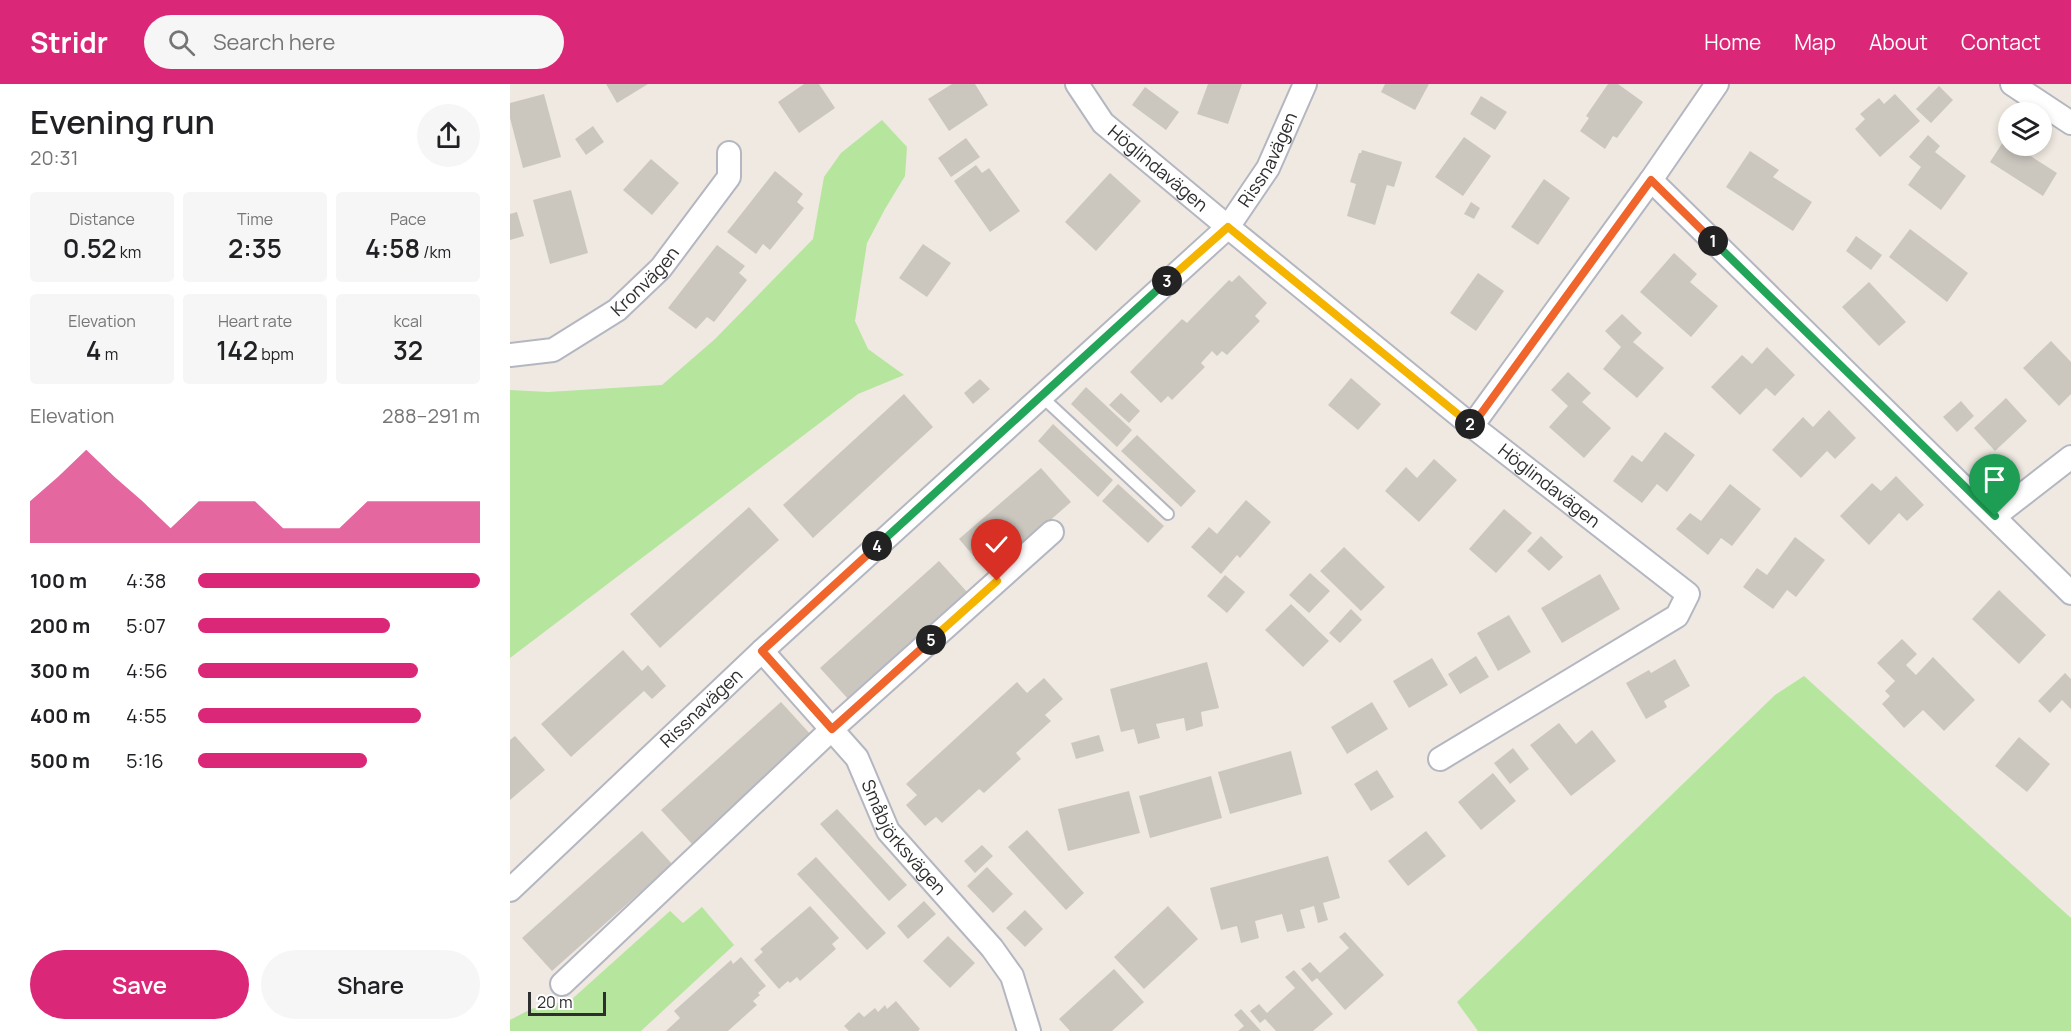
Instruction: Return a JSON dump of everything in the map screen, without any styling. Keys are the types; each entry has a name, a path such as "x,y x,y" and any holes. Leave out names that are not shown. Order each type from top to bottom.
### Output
{"street":[{"name":"Höglindavägen","path":"1077,84 1103,123 1472,426 1688,594 1677,616 1440,759"},
{"name":"Rissnavägen","path":"510,890 762,651 1228,227 1268,168 1305,84"},
{"path":"1472,426 1651,180 1717,84"},
{"path":"2012,84 2071,123"},
{"name":"Kronvägen","path":"510,355 553,350 617,310 661,268 729,177 729,153"},
{"path":"1651,180 2071,593"},
{"path":"1995,516 2071,457"},
{"path":"561,984 832,729 1052,532"},
{"name":"Småbjörksvägen","path":"762,651 857,758 888,831 992,948 1012,976 1029,1031"}],"lane":[{"path":"1041,396 1168,514"}],"green space":[{"path":"882,120 907,147 905,176 867,243 855,321 868,349 904,375 858,394 510,658 510,390 548,392 662,385 715,339 813,239 824,177 841,153"},
{"path":"1804,676 2071,918 2071,1031 1478,1031 1457,1002 1775,695"},
{"path":"702,907 734,945 641,1031 510,1031 510,1020 531,1009 571,1000 670,911 683,923"}],"building":[{"path":"606,84 648,84 617,103"},
{"path":"804,84 819,84 835,108 799,133 778,102"},
{"path":"952,84 975,84 988,105 949,131 928,99"},
{"path":"1208,84 1242,84 1228,124 1197,114"},
{"path":"1385,84 1429,84 1415,110 1381,92"},
{"path":"1608,84 1618,84 1643,102 1617,138 1613,136 1605,149 1580,131 1589,118 1586,116"},
{"path":"1939,86 1953,100 1931,123 1916,109"},
{"path":"1145,87 1179,112 1166,130 1132,105"},
{"path":"544,94 561,157 523,168 510,118 510,103"},
{"path":"1895,94 1920,121 1880,157 1855,129 1865,119 1860,114 1879,98 1884,104"},
{"path":"1481,96 1507,112 1495,130 1470,114"},
{"path":"593,126 604,142 586,155 575,139"},
{"path":"1928,135 1940,146 1935,152 1966,176 1941,210 1908,185 1921,167 1909,157"},
{"path":"1464,137 1491,156 1463,196 1435,177"},
{"path":"966,138 980,157 951,177 938,158"},
{"path":"1362,150 1402,162 1394,187 1387,185 1375,225 1347,216 1356,184 1350,182"},
{"path":"1998,150 1998,156 2031,156 2057,173 2043,196 1990,162"},
{"path":"1750,151 1779,170 1773,177 1812,202 1793,231 1726,187"},
{"path":"651,159 679,183 652,215 623,190"},
{"path":"976,165 982,173 989,168 1020,211 990,232 954,181"},
{"path":"775,171 803,194 797,202 804,208 770,250 763,244 756,254 727,232"},
{"path":"1110,173 1141,201 1096,251 1065,222"},
{"path":"1544,179 1570,198 1538,245 1511,227"},
{"path":"571,190 588,253 550,264 533,200"},
{"path":"1471,202 1480,208 1474,219 1464,214"},
{"path":"517,212 524,236 510,240 510,214"},
{"path":"1910,229 1968,273 1947,302 1889,257"},
{"path":"1856,236 1882,255 1871,270 1846,251"},
{"path":"923,244 951,263 927,297 899,278"},
{"path":"717,245 745,266 739,273 747,280 714,322 707,317 696,329 668,308"},
{"path":"1674,253 1697,274 1690,282 1718,306 1691,337 1640,292"},
{"path":"1478,273 1504,291 1476,331 1450,313"},
{"path":"1239,275 1267,303 1255,316 1260,321 1227,355 1222,351 1217,356 1212,351 1201,363 1205,367 1172,400 1168,396 1161,403 1130,372 1182,319 1187,323 1229,280 1232,282"},
{"path":"1869,282 1906,322 1879,346 1842,307"},
{"path":"1622,314 1642,333 1633,342 1664,368 1637,398 1603,369 1621,347 1605,331"},
{"path":"2051,341 2071,362 2071,394 2059,406 2023,368"},
{"path":"1767,347 1795,375 1775,396 1766,388 1740,415 1711,387 1742,355 1752,364"},
{"path":"1568,372 1591,393 1582,402 1611,428 1584,458 1549,427 1568,406 1551,390"},
{"path":"1351,378 1381,404 1358,430 1328,405"},
{"path":"980,379 990,389 973,404 964,393"},
{"path":"1086,387 1132,430 1117,447 1071,404"},
{"path":"1121,393 1140,411 1129,423 1109,405"},
{"path":"904,394 933,427 813,538 783,505"},
{"path":"2006,398 2027,421 1995,451 1974,428"},
{"path":"1961,401 1974,416 1957,432 1943,417"},
{"path":"1829,410 1856,438 1835,459 1827,451 1801,478 1772,450 1803,417 1813,427"},
{"path":"1053,424 1113,480 1098,497 1038,441"},
{"path":"1665,432 1695,455 1667,492 1657,484 1642,503 1613,481 1632,455 1642,462"},
{"path":"1137,435 1196,491 1181,507 1121,451"},
{"path":"1434,459 1457,480 1419,522 1385,491 1406,467 1417,478"},
{"path":"1041,468 1071,502 989,574 959,539"},
{"path":"1896,476 1924,505 1907,521 1899,513 1869,545 1840,516 1872,483 1881,491"},
{"path":"1118,484 1164,526 1148,543 1102,501"},
{"path":"1730,484 1761,509 1732,546 1721,538 1708,555 1676,529 1690,513 1701,521"},
{"path":"1246,500 1271,522 1240,558 1237,555 1221,574 1191,547 1209,527 1217,534"},
{"path":"749,507 779,540 660,648 630,614"},
{"path":"1504,509 1532,533 1496,573 1469,549"},
{"path":"1541,536 1563,557 1549,571 1527,551"},
{"path":"1795,537 1825,560 1796,597 1787,590 1773,609 1743,587 1757,568 1767,575"},
{"path":"1344,547 1385,587 1361,611 1320,571"},
{"path":"939,561 968,593 849,700 820,668"},
{"path":"1310,573 1330,591 1309,613 1289,595"},
{"path":"1600,574 1620,609 1562,643 1541,608"},
{"path":"1225,575 1245,592 1227,613 1207,596"},
{"path":"1999,590 2046,635 2019,664 1972,619"},
{"path":"1291,604 1329,641 1303,667 1265,630"},
{"path":"1351,609 1362,620 1340,643 1329,633"},
{"path":"1509,615 1531,652 1498,671 1477,633"},
{"path":"1902,639 1917,654 1906,665 1916,675 1933,657 1975,700 1944,731 1923,710 1904,728 1882,704 1890,696 1885,691 1895,681 1877,663"},
{"path":"623,650 642,671 648,665 666,686 652,699 644,691 571,757 541,724"},
{"path":"1476,656 1489,677 1460,694 1448,674"},
{"path":"1432,658 1448,685 1409,708 1393,681"},
{"path":"1675,659 1690,686 1664,701 1667,707 1646,719 1626,683 1649,670 1651,673"},
{"path":"1207,662 1219,708 1201,712 1203,726 1186,731 1184,718 1156,724 1160,738 1138,744 1134,729 1121,732 1110,689"},
{"path":"2065,673 2071,679 2071,709 2062,700 2050,713 2038,701"},
{"path":"1044,678 1063,699 1045,715 1051,721 1016,753 1021,759 984,793 979,789 942,823 936,817 925,826 906,805 917,795 906,784 1017,682 1027,693"},
{"path":"781,702 812,736 692,844 661,810"},
{"path":"1372,702 1388,729 1347,754 1331,727"},
{"path":"1559,723 1576,744 1592,730 1616,761 1571,796 1530,745"},
{"path":"1099,735 1104,751 1076,759 1071,743"},
{"path":"515,736 545,770 510,800 510,740"},
{"path":"2019,737 2050,764 2027,792 1995,766"},
{"path":"1513,748 1529,769 1510,784 1494,763"},
{"path":"1291,751 1302,794 1230,814 1218,772"},
{"path":"1377,770 1394,797 1371,811 1354,784"},
{"path":"1493,773 1516,801 1481,830 1458,802"},
{"path":"1211,776 1222,818 1150,838 1139,796"},
{"path":"1129,791 1140,833 1068,851 1058,809"},
{"path":"837,809 907,885 889,901 820,824"},
{"path":"1027,830 1084,893 1066,910 1008,847"},
{"path":"642,831 672,864 552,971 522,938"},
{"path":"1426,831 1446,856 1408,886 1388,861"},
{"path":"982,845 993,856 975,873 964,861"},
{"path":"1328,856 1340,898 1323,903 1328,920 1318,923 1314,906 1300,910 1305,928 1287,932 1282,914 1255,921 1259,938 1241,943 1237,926 1221,930 1210,888"},
{"path":"816,857 886,933 867,950 797,874"},
{"path":"987,867 1013,894 993,913 967,886"},
{"path":"924,901 936,914 908,939 897,926"},
{"path":"810,906 839,938 832,944 836,949 800,981 797,977 779,989 754,960 763,952 760,949"},
{"path":"1168,906 1198,939 1144,989 1114,957"},
{"path":"1025,910 1043,929 1025,947 1006,928"},
{"path":"1345,932 1384,975 1345,1010 1317,978 1312,982 1301,969 1310,962 1320,973 1349,948 1339,937"},
{"path":"948,936 975,963 950,988 923,961"},
{"path":"741,957 766,986 753,1001 757,1005 728,1031 666,1031 680,1018 674,1011 731,960 733,964"},
{"path":"1114,969 1144,1002 1112,1031 1070,1031 1059,1019"},
{"path":"1294,970 1333,1014 1313,1031 1276,1031 1265,1019 1260,1023 1250,1011 1259,1004 1267,1013 1295,988 1285,977"},
{"path":"896,1001 920,1029 918,1031 849,1031 844,1026 859,1012 864,1017 875,1008 878,1012 885,1005 887,1009"},
{"path":"1241,1009 1261,1031 1238,1031 1244,1026 1234,1015"}],"route":[{"path":"997,581 832,729 762,651 1000,432 1228,227 1472,426 1651,180 1995,516"}]}
